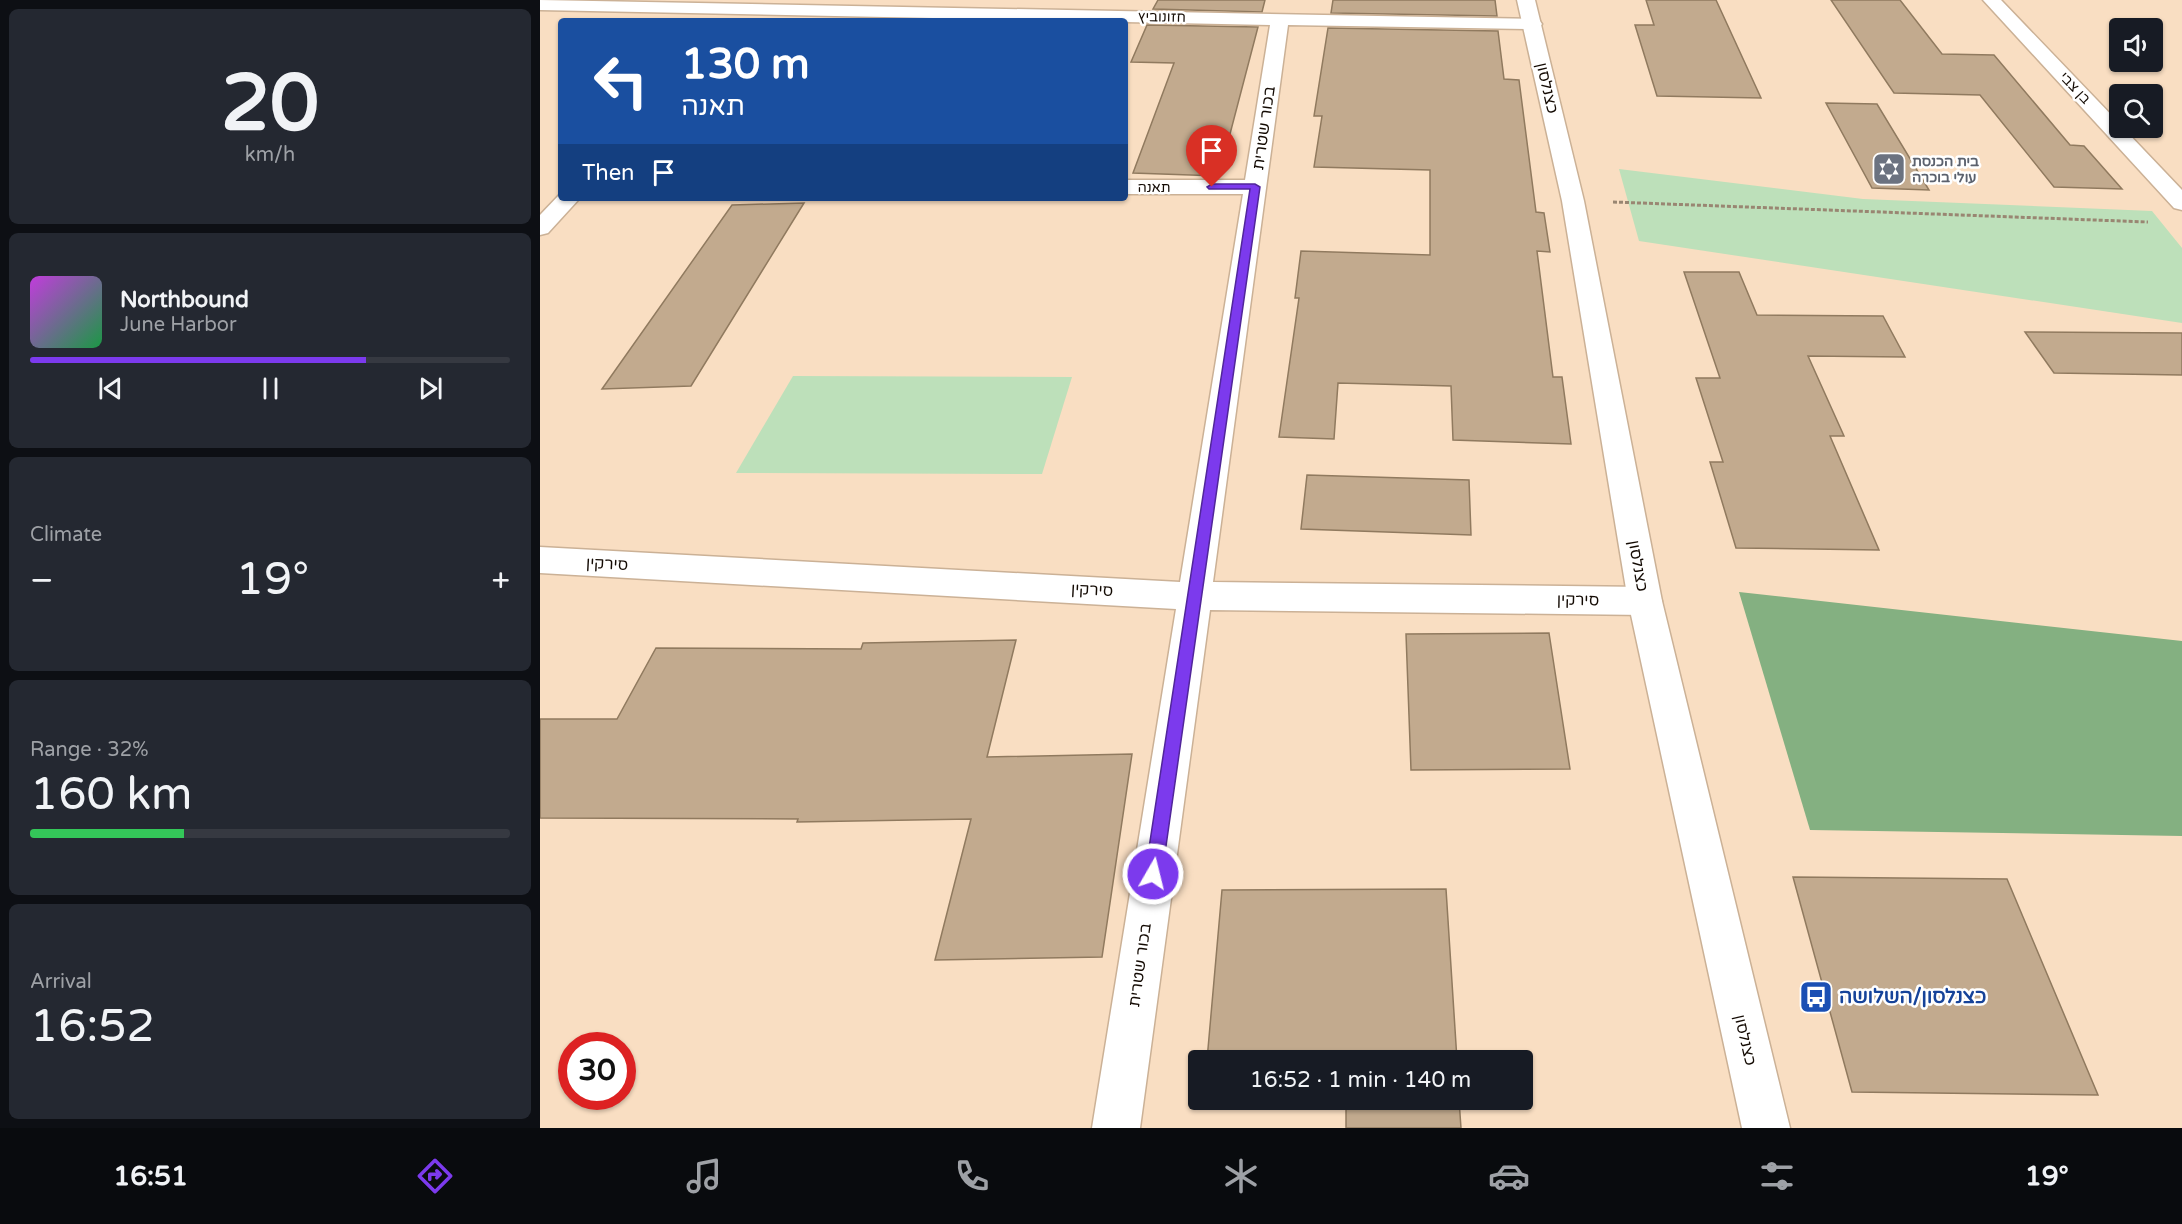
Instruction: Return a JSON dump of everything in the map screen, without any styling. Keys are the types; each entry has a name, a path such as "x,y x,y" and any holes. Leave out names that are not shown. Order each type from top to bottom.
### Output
{"street":[{"name":"בן צבי","path":"1992,0 2182,203"},
{"name":"חזונוביץ","path":"540,5 746,16 958,6 1006,18"},
{"name":"חזונוביץ","path":"1128,18 1280,19 1530,12"},
{"name":"כצנלסון","path":"1530,12 1573,201 1645,601 1766,1128"},
{"name":"בכור שטרית","path":"1116,1128 1280,19"},
{"name":"תאנה","path":"1128,187 1255,187"},
{"path":"540,228 566,201"},
{"name":"סירקין","path":"540,560 1194,596 1645,601"}],"path":[{"path":"1573,201 2158,222"}],"green space":[{"path":"1619,169 1863,199 2152,211 2182,248 2182,323 1639,241"},
{"path":"793,376 1072,377 1042,474 736,473"},
{"path":"1739,592 2182,641 2182,836 1810,830"}],"building":[{"path":"1158,0 1265,0 1262,12 1153,9"},
{"path":"1333,0 1495,0 1497,16 1331,13"},
{"path":"1646,0 1716,0 1761,98 1657,96 1635,25 1654,25"},
{"path":"1831,0 1900,0 1942,54 1994,55 2070,145 2084,146 2122,189 2054,187 1980,95 1894,93"},
{"path":"1147,25 1258,27 1219,176 1133,173 1174,63 1131,62"},
{"path":"1328,28 1498,31 1504,79 1519,80 1536,212 1544,213 1550,252 1537,251 1553,377 1562,377 1571,444 1453,440 1451,386 1338,383 1334,439 1279,437 1299,298 1295,298 1301,251 1430,255 1430,170 1314,167 1322,116 1314,116"},
{"path":"1826,103 1877,104 1929,190 1872,188"},
{"path":"804,203 691,386 602,389 732,205"},
{"path":"1684,272 1739,272 1757,315 1883,316 1905,357 1808,356 1844,436 1830,436 1879,550 1736,548 1710,462 1723,462 1696,378 1720,378"},
{"path":"2025,332 2182,333 2182,375 2054,373"},
{"path":"1307,475 1469,480 1471,535 1301,529"},
{"path":"1549,633 1570,769 1411,770 1406,634"},
{"path":"1016,640 987,757 1132,754 1102,957 935,960 971,819 797,822 798,819 540,818 540,719 617,719 656,648 861,649 863,643"},
{"path":"1793,877 2007,879 2098,1095 1852,1092"},
{"path":"1446,889 1456,1050 1208,1050 1222,890"},
{"path":"1346,1110 1460,1110 1461,1128 1346,1128"}],"place":[{"name":"בית הכנסת עולי בוכרה","path":"1889,169"},
{"name":"כצנלסון/השלושה","path":"1816,997"}],"route":[{"path":"1153,874 1255,187 1212,187"}]}
